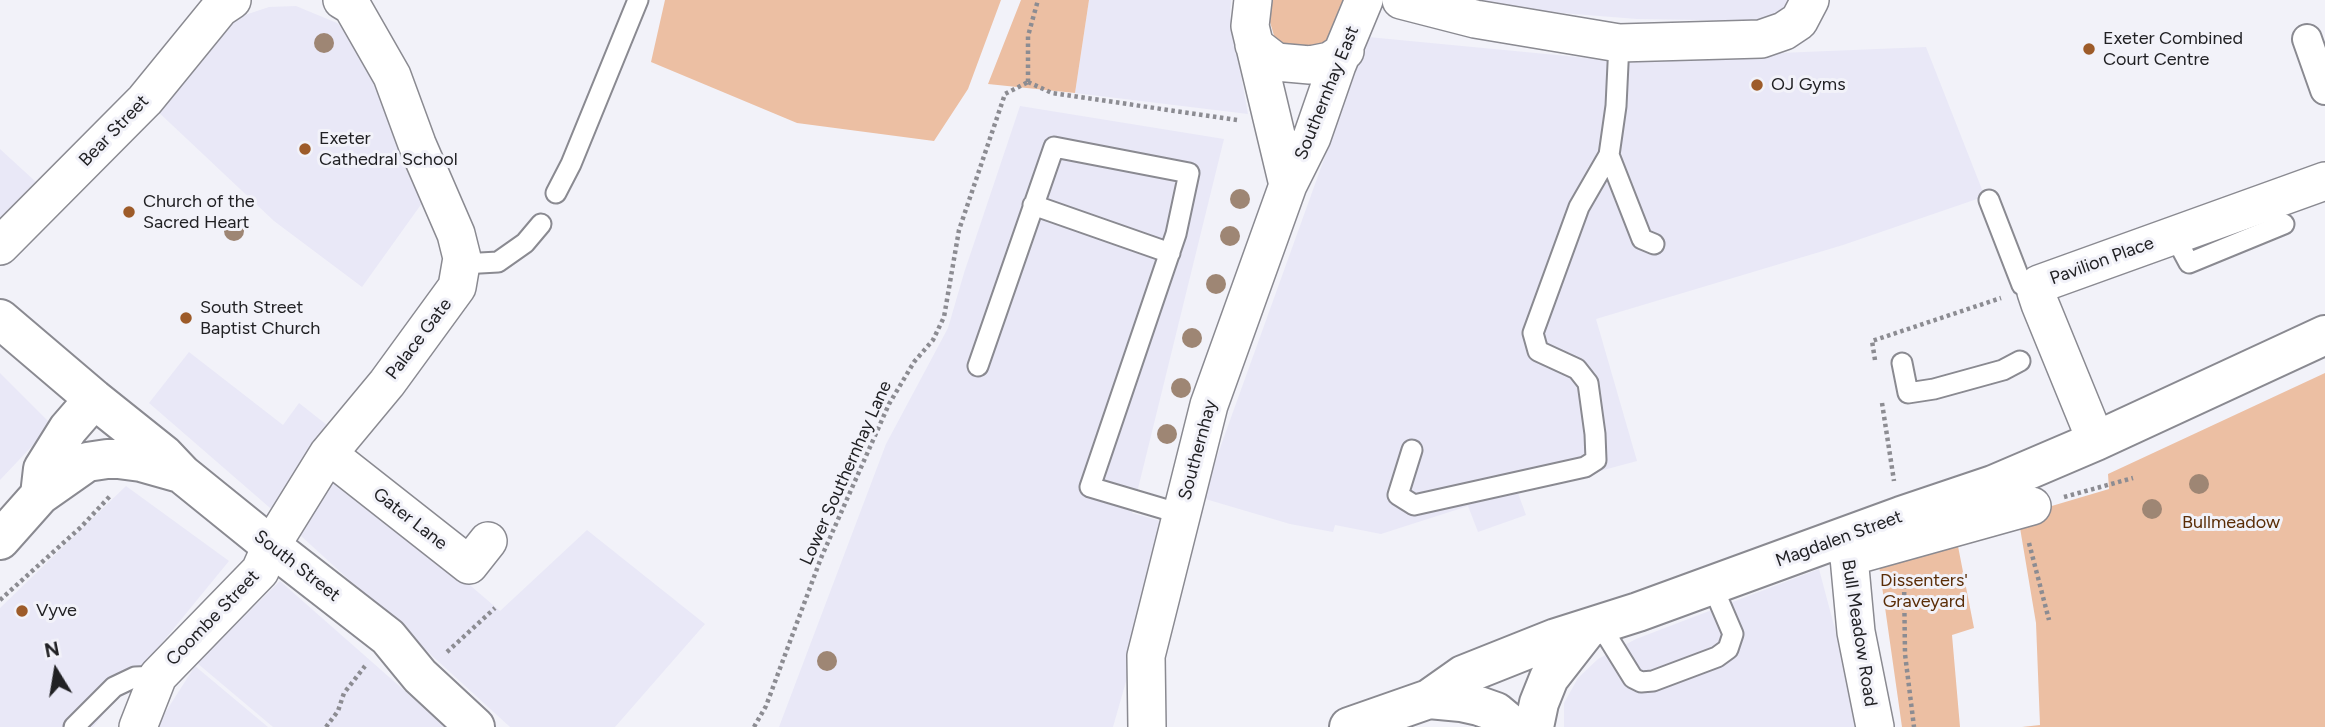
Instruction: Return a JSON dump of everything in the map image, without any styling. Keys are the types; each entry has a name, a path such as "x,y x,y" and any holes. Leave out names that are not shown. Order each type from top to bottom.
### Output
{"main road":[{"name":"South Street","path":"0,318 164,455 182,474 388,637 420,676 475,727"},
{"name":"Magdalen Street","path":"1349,727 1429,699 1463,675 1593,625 1712,585 1844,548 2096,441 2325,335"},
{"path":"40,495 43,469 68,429 103,406 107,458"},
{"path":"0,540 40,495 87,463 107,458 141,462 182,474"},
{"path":"1534,727 1539,703 1549,678 1593,625"},
{"path":"1429,699 1479,706 1496,712 1514,727"}],"street":[{"path":"1253,0 1250,26 1288,185"},
{"name":"Southernhay East","path":"1288,185 1312,137 1337,65 1364,0"},
{"path":"1401,0 1475,19 1619,43 1760,40 1784,32 1799,21 1810,0"},
{"path":"350,2 392,76 417,144 456,234 462,264"},
{"name":"Bear Street","path":"0,246 145,100 219,3"},
{"path":"2307,39 2325,90"},
{"path":"1254,45 1276,62 1310,65 1330,61 1345,51"},
{"name":"Pavilion Place","path":"2096,441 2053,348 2036,292 2039,284 2325,181"},
{"name":"Southernhay","path":"1149,726 1146,656 1209,405 1288,185"},
{"name":"Palace Gate","path":"271,546 328,454 387,383 457,287 462,264"},
{"name":"Gater Lane","path":"328,454 469,565 488,541"},
{"path":"1844,548 1898,543 2026,508"},
{"name":"Coombe Street","path":"138,727 158,676 260,571 271,546"},
{"name":"Bull Meadow Road","path":"1844,548 1856,632 1875,727"}],"lane":[{"path":"556,193 571,164 638,0"},
{"path":"1412,450 1398,495 1414,505 1585,467 1596,460 1588,383 1577,369 1538,351 1533,332 1579,207 1609,155 1616,106 1619,43"},
{"path":"978,366 1054,147 1189,173 1176,234 1090,487 1181,514"},
{"path":"1609,155 1642,239 1654,244"},
{"path":"1989,200 2022,285 2036,292"},
{"path":"1033,205 1170,253"},
{"path":"462,264 498,262 525,243 541,224"},
{"path":"2174,235 2189,262 2284,224"},
{"path":"1902,363 1908,393 2003,370 2020,361"},
{"path":"1593,625 1633,678 1642,682 1653,681 1717,657 1728,649 1733,634 1712,585"},
{"path":"74,727 114,687 135,677 158,676"}],"path":[{"path":"1038,0 1028,36 1028,82 1052,93 1236,120 1272,121"},
{"name":"Lower Southernhay Lane","path":"754,727 766,706 821,558 889,404 914,362 933,340 944,317 959,230 1005,94 1028,82"},
{"path":"1872,341 2020,292 2036,292"},
{"path":"2049,620 2026,508 2133,478"},
{"path":"0,600 100,507"},
{"path":"1898,543 1904,575 1905,654 1914,727"},
{"path":"420,676 495,608"},
{"path":"326,727 338,711 344,693 388,637"}],"shaded area":[{"path":"1089,0 1231,0 1230,15 1248,114 1075,93"},
{"path":"1472,0 1795,0 1767,21 1637,19 1498,8"},
{"name":"Exeter Cathedral School","path":"296,6 337,23 360,44 430,192 362,287 274,221 153,107 239,17 269,7"},
{"path":"1368,37 1609,60 1926,47 1983,192 1977,199 1843,245 1596,319 1637,461 1518,493 1526,515 1478,532 1468,506 1381,534 1335,525 1333,532 1290,524 1202,498"},
{"path":"1020,106 1224,139 1132,513 1171,524 1113,727 779,727 886,444 948,328"},
{"path":"0,149 48,193 0,243"},
{"path":"189,352 283,425 299,403 332,429 349,481 500,611 587,530 705,624 615,727 510,727 277,514 149,403"},
{"path":"0,373 52,425 0,480"},
{"path":"126,486 229,561 93,727 0,727 0,608"},
{"path":"1819,569 1861,727 1564,727 1564,703 1578,678 1598,659 1636,639"},
{"path":"280,581 445,727 273,727 197,663"},
{"path":"195,666 268,727 156,727"}],"green space":[{"path":"665,0 1001,0 968,89 934,141 797,123 651,62"},
{"path":"1021,0 1089,0 1075,93 988,84"},
{"path":"1266,0 1344,0 1333,35 1312,51 1293,50 1275,39"},
{"name":"Bullmeadow","path":"2325,373 2325,727 2022,727 2040,725 2036,623 2018,516 2109,489 2108,474"},
{"name":"Dissenters' Graveyard","path":"1956,536 1974,628 1952,635 1960,727 1902,727 1878,558"}],"place":[{"name":"Exeter Combined Court Centre","path":"2089,49"},
{"name":"OJ Gyms","path":"1757,85"},
{"name":"Exeter Cathedral School","path":"305,149"},
{"name":"Church of the Sacred Heart","path":"129,212"},
{"name":"South Street Baptist Church","path":"186,318"},
{"name":"Vyve","path":"22,611"}]}
